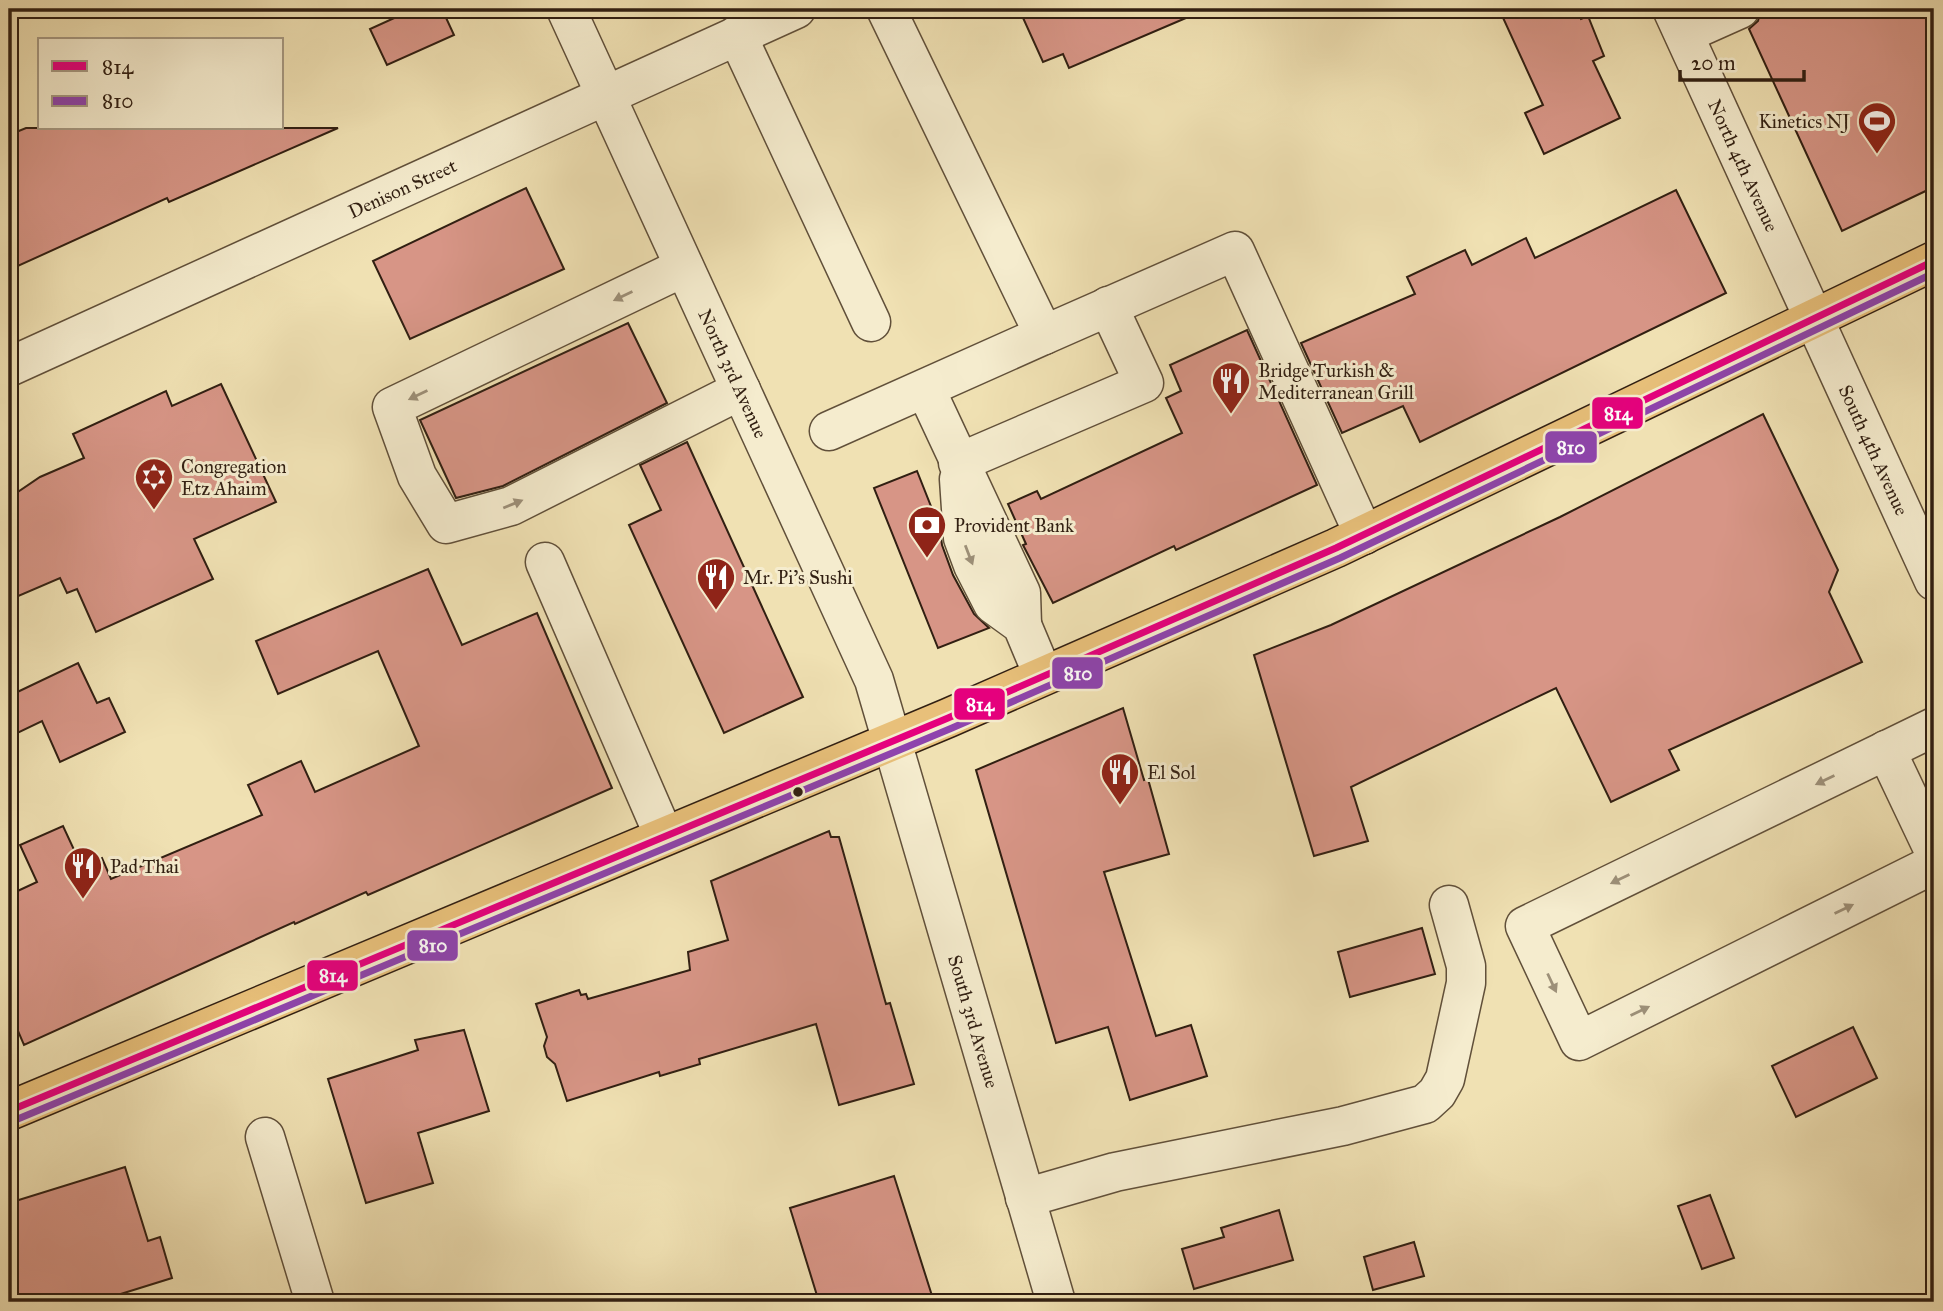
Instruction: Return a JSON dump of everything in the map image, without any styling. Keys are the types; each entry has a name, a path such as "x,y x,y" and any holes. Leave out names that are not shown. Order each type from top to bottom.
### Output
{"main road":[{"path":"9,1111 891,741 1364,535 1934,261"}],"street":[{"name":"North 3rd Avenue","path":"566,9 874,680 891,741"},
{"name":"Denison Street","path":"9,367 606,93 796,9"},
{"path":"886,9 1044,335"},
{"path":"1678,22 1741,9"},
{"name":"North 4th Avenue","path":"1678,22 1814,320"},
{"path":"737,35 871,322"},
{"path":"829,432 1235,251 1364,535"},
{"path":"684,267 392,407 417,476 446,524 511,506 741,390"},
{"path":"958,463 1144,383 1108,306"},
{"name":"South 4th Avenue","path":"1814,320 1934,581"},
{"path":"926,390 958,463 963,538 973,565 993,604 1022,625 1043,676"},
{"path":"545,562 664,836"},
{"path":"1934,727 1525,926 1579,1041 1934,864"},
{"name":"South 3rd Avenue","path":"891,741 1056,1302"},
{"path":"1886,750 1934,851"},
{"path":"1025,1198 1115,1172 1343,1126 1425,1104 1437,1093 1445,1079 1466,983 1466,966 1449,905"},
{"path":"265,1137 315,1302"}],"building":[{"path":"414,9 442,9 454,35 387,65 370,29"},
{"path":"1019,9 1207,9 1069,68 1063,54 1043,62"},
{"path":"1499,9 1577,9 1581,19 1588,16 1604,56 1593,61 1620,118 1544,154 1525,113 1543,105"},
{"path":"1761,9 1934,9 1934,187 1842,231 1749,29 1758,21"},
{"path":"26,128 338,128 169,202 167,198 9,270 9,135"},
{"path":"526,188 564,269 410,339 373,261"},
{"path":"1676,190 1726,293 1420,442 1403,406 1342,433 1301,343 1415,294 1407,277 1465,250 1472,265 1526,238 1535,258"},
{"path":"628,323 667,403 503,486 456,498 420,420"},
{"path":"1247,330 1317,485 1176,550 1174,546 1053,603 1023,545 1026,544 1008,504 1037,491 1041,499 1182,433 1166,398 1181,391 1170,365"},
{"name":"Congregation Etz Ahaim","path":"221,384 276,502 194,539 213,579 96,632 77,589 67,593 60,578 9,600 9,498 40,477 84,458 73,434 166,391 172,406"},
{"path":"1763,414 1838,570 1829,592 1862,662 1669,750 1679,770 1611,802 1556,688 1351,787 1368,841 1314,856 1254,655 1331,625 1560,517"},
{"name":"Mr. Pi's Sushi","path":"687,442 803,697 724,733 629,525 661,510 640,465"},
{"name":"Provident Bank","path":"917,471 940,529 942,545 953,575 974,614 989,628 938,648 874,488"},
{"path":"428,569 462,645 537,613 612,788 368,895 366,892 295,924 294,922 24,1045 9,1010 9,895 37,882 20,845 63,826 82,867 102,858 111,879 262,815 248,785 301,761 315,792 419,746 378,651 278,694 256,641"},
{"path":"78,663 97,703 109,698 125,732 60,762 42,721 9,737 9,696"},
{"path":"1123,708 1144,780 1148,779 1169,854 1104,872 1156,1036 1191,1025 1207,1076 1130,1100 1108,1027 1056,1043 976,770"},
{"path":"829,831 831,837 839,837 886,1004 890,1003 914,1084 839,1105 816,1024 699,1059 700,1064 660,1076 659,1072 567,1101 555,1064 547,1057 544,1046 547,1037 536,1004 579,990 581,995 586,994 588,999 690,970 688,952 728,940 711,881"},
{"path":"1422,928 1435,974 1350,997 1338,952"},
{"path":"1853,1027 1877,1078 1796,1117 1772,1066"},
{"path":"464,1030 489,1111 418,1133 433,1183 366,1203 328,1079 418,1050 415,1040"},
{"path":"125,1167 148,1241 160,1237 172,1278 95,1302 16,1302 9,1277 9,1203"},
{"path":"894,1176 934,1302 819,1302 790,1208"},
{"path":"1710,1195 1734,1258 1702,1269 1678,1206"},
{"path":"1279,1210 1293,1260 1194,1289 1182,1249 1224,1237 1221,1228"},
{"path":"1414,1242 1424,1276 1373,1290 1364,1257"}],"transit line":[{"name":"814","path":"9,1111 948,718 1336,548 1934,261"},
{"name":"810","path":"13,1121 952,728 1340,558 1934,273"}],"place":[{"name":"Kinetics NJ","path":"1877,155"},
{"name":"Bridge Turkish & Mediterranean Grill","path":"1231,415"},
{"name":"Congregation Etz Ahaim","path":"154,511"},
{"name":"Provident Bank","path":"927,559"},
{"name":"Mr. Pi's Sushi","path":"716,611"},
{"name":"El Sol","path":"1120,806"},
{"name":"Pad Thai","path":"83,900"}]}
